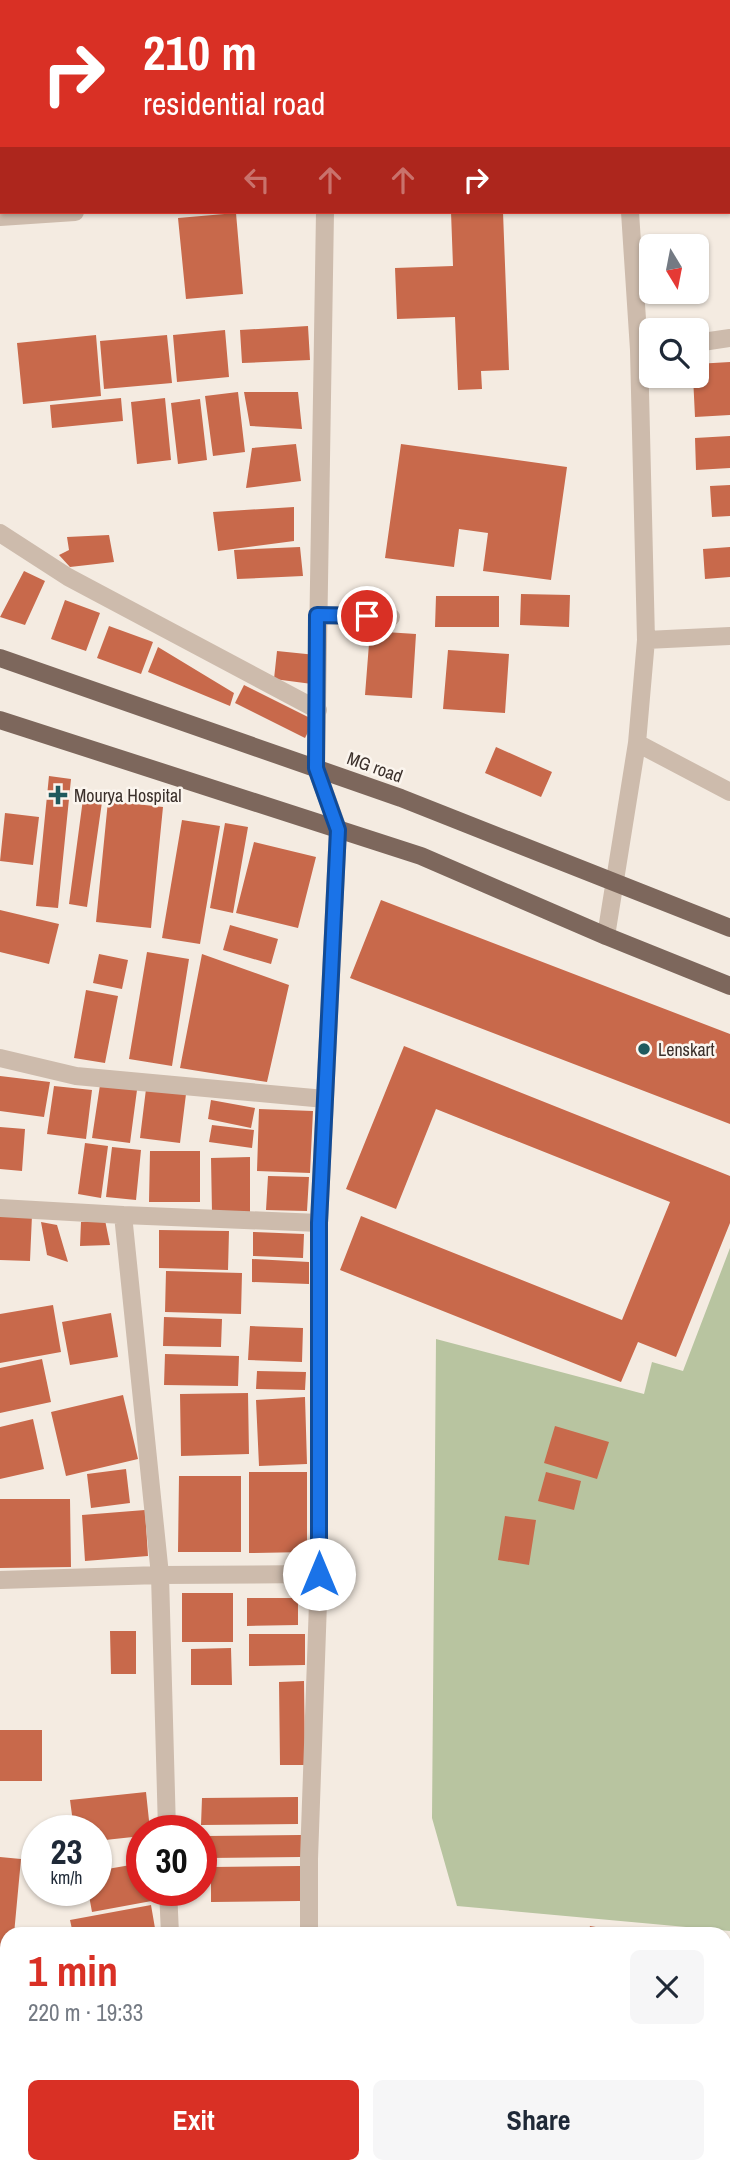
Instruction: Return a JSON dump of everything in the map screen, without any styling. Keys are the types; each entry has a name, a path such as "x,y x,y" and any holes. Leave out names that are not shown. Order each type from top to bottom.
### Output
{"main road":[{"name":"MG road","path":"0,658 316,768 730,928"},
{"path":"0,720 421,856 730,986"}],"street":[{"path":"0,216 38,214"},
{"path":"309,1927 319,1574 319,1223 338,830 316,768 325,214"},
{"path":"630,214 642,318"},
{"path":"709,341 730,338"},
{"path":"606,936 637,743 646,640 645,388"},
{"path":"0,533 68,577 318,710"},
{"path":"317,615 391,617"},
{"path":"646,640 730,636"},
{"path":"637,743 730,792"},
{"path":"0,1058 76,1076 325,1099"},
{"path":"0,1208 319,1223"},
{"path":"123,1215 160,1575 167,1815"},
{"path":"0,1580 319,1574"},
{"path":"169,1906 170,1927"}],"green space":[{"path":"730,1248 730,1927 686,1927 457,1906 432,1818 436,1339 644,1394 652,1362 683,1371"}],"building":[{"path":"236,214 243,294 186,299 178,218"},
{"path":"451,214 503,214 509,370 481,371 482,389 458,390 455,317 397,319 395,268 453,266"},
{"path":"308,326 310,360 242,363 240,330"},
{"path":"225,330 229,377 177,382 173,335"},
{"path":"96,335 101,396 23,404 17,343"},
{"path":"167,335 172,383 104,389 100,341"},
{"path":"730,362 730,415 695,417 694,388 709,388 709,363"},
{"path":"238,392 245,452 213,456 205,396"},
{"path":"244,392 298,392 302,429 250,426"},
{"path":"121,398 123,421 52,428 50,405"},
{"path":"165,398 171,460 137,464 131,402"},
{"path":"200,399 207,460 178,464 171,403"},
{"path":"730,436 730,468 696,470 695,438"},
{"path":"296,444 301,481 246,488 252,448"},
{"path":"401,444 567,467 551,580 483,571 488,533 459,529 454,567 385,558"},
{"path":"730,485 730,516 712,517 710,486"},
{"path":"294,507 294,541 218,551 213,512"},
{"path":"109,535 114,562 70,567 59,555 69,550 67,537"},
{"path":"300,547 303,576 237,579 234,550"},
{"path":"730,547 730,577 705,579 703,549"},
{"path":"24,571 45,581 25,625 0,617"},
{"path":"521,594 570,595 569,627 520,625"},
{"path":"436,596 499,596 499,627 435,627"},
{"path":"65,600 100,613 86,651 51,639"},
{"path":"109,626 153,642 141,674 97,658"},
{"path":"370,631 416,634 412,698 365,695"},
{"path":"158,647 234,693 230,706 148,672"},
{"path":"448,650 509,654 505,713 443,709"},
{"path":"277,651 316,655 312,684 274,679"},
{"path":"244,685 314,720 305,738 235,703"},
{"path":"496,747 552,772 541,797 485,773"},
{"path":"49,776 71,779 58,908 36,906"},
{"path":"83,799 102,802 87,907 69,904"},
{"path":"108,801 163,807 151,928 96,922"},
{"path":"5,813 39,817 33,865 0,861"},
{"path":"182,820 220,826 200,944 162,938"},
{"path":"225,823 248,827 233,913 210,908"},
{"path":"254,842 316,857 298,928 236,913"},
{"path":"381,900 730,1034 730,1124 350,978"},
{"path":"0,910 59,924 49,964 0,952"},
{"path":"230,925 278,939 271,964 223,950"},
{"path":"147,952 189,959 172,1066 129,1059"},
{"path":"99,954 128,960 122,989 93,983"},
{"path":"202,954 289,985 267,1082 180,1068"},
{"path":"86,990 118,996 105,1063 74,1058"},
{"path":"404,1046 730,1176 730,1223 676,1357 638,1342 621,1382 340,1270 361,1216 622,1320 670,1202 436,1109 396,1209 346,1189"},
{"path":"0,1076 50,1082 44,1117 0,1111"},
{"path":"100,1085 137,1090 130,1143 92,1138"},
{"path":"54,1086 92,1090 86,1139 47,1134"},
{"path":"146,1089 186,1094 180,1143 140,1138"},
{"path":"211,1100 255,1108 251,1128 208,1119"},
{"path":"259,1109 313,1111 310,1173 257,1171"},
{"path":"212,1125 254,1130 252,1148 209,1142"},
{"path":"0,1127 25,1129 22,1171 0,1169"},
{"path":"85,1143 108,1146 101,1198 78,1194"},
{"path":"112,1147 141,1150 136,1200 106,1197"},
{"path":"150,1151 200,1151 200,1202 149,1202"},
{"path":"250,1157 250,1212 212,1213 211,1158"},
{"path":"268,1176 309,1177 307,1211 266,1210"},
{"path":"0,1214 32,1215 30,1261 0,1260"},
{"path":"105,1220 110,1245 80,1246 81,1222"},
{"path":"41,1222 57,1225 68,1262 47,1255"},
{"path":"159,1230 229,1231 228,1270 159,1268"},
{"path":"253,1232 304,1234 303,1258 253,1256"},
{"path":"252,1259 309,1262 309,1284 252,1282"},
{"path":"166,1271 242,1273 241,1314 165,1312"},
{"path":"53,1305 61,1352 0,1363 0,1314"},
{"path":"111,1313 118,1357 70,1365 62,1322"},
{"path":"164,1317 222,1319 221,1347 163,1346"},
{"path":"250,1326 303,1328 302,1362 248,1360"},
{"path":"165,1354 239,1356 238,1386 164,1385"},
{"path":"42,1359 51,1402 0,1413 0,1368"},
{"path":"257,1371 306,1372 305,1390 256,1389"},
{"path":"248,1393 249,1454 181,1456 180,1394"},
{"path":"123,1395 138,1459 66,1476 51,1412"},
{"path":"305,1397 307,1464 259,1466 256,1400"},
{"path":"33,1419 44,1469 0,1479 0,1427"},
{"path":"555,1426 609,1442 597,1479 544,1463"},
{"path":"126,1469 130,1503 91,1508 87,1474"},
{"path":"249,1472 307,1472 307,1552 249,1553"},
{"path":"546,1472 581,1481 574,1510 538,1501"},
{"path":"179,1476 241,1476 241,1552 178,1552"},
{"path":"0,1499 70,1499 71,1567 0,1568"},
{"path":"145,1510 148,1556 85,1561 82,1515"},
{"path":"505,1516 536,1520 529,1565 498,1560"},
{"path":"182,1593 233,1593 233,1642 182,1642"},
{"path":"247,1598 298,1598 298,1625 247,1626"},
{"path":"110,1631 136,1631 136,1674 111,1674"},
{"path":"249,1634 305,1634 305,1665 249,1666"},
{"path":"231,1648 232,1685 191,1685 191,1649"},
{"path":"304,1681 305,1765 280,1765 279,1682"},
{"path":"0,1730 42,1730 42,1781 0,1781"},
{"path":"146,1792 148,1815 126,1815 126,1838 112,1839 112,1815 72,1815 70,1800"},
{"path":"298,1797 298,1824 217,1825 217,1815 201,1815 202,1798"},
{"path":"301,1835 301,1857 217,1858 217,1836"},
{"path":"0,1857 21,1859 15,1927 0,1927"},
{"path":"126,1866 126,1906 92,1912 91,1906 112,1906 112,1868"},
{"path":"300,1866 300,1901 217,1902 217,1867"},
{"path":"151,1906 155,1927 72,1927 70,1920"}],"place":[{"name":"Mourya Hospital","path":"58,795"},
{"name":"Lenskart","path":"644,1049"}],"route":[{"path":"319,1574 319,1223 338,830 316,768 317,615 367,616"}]}
